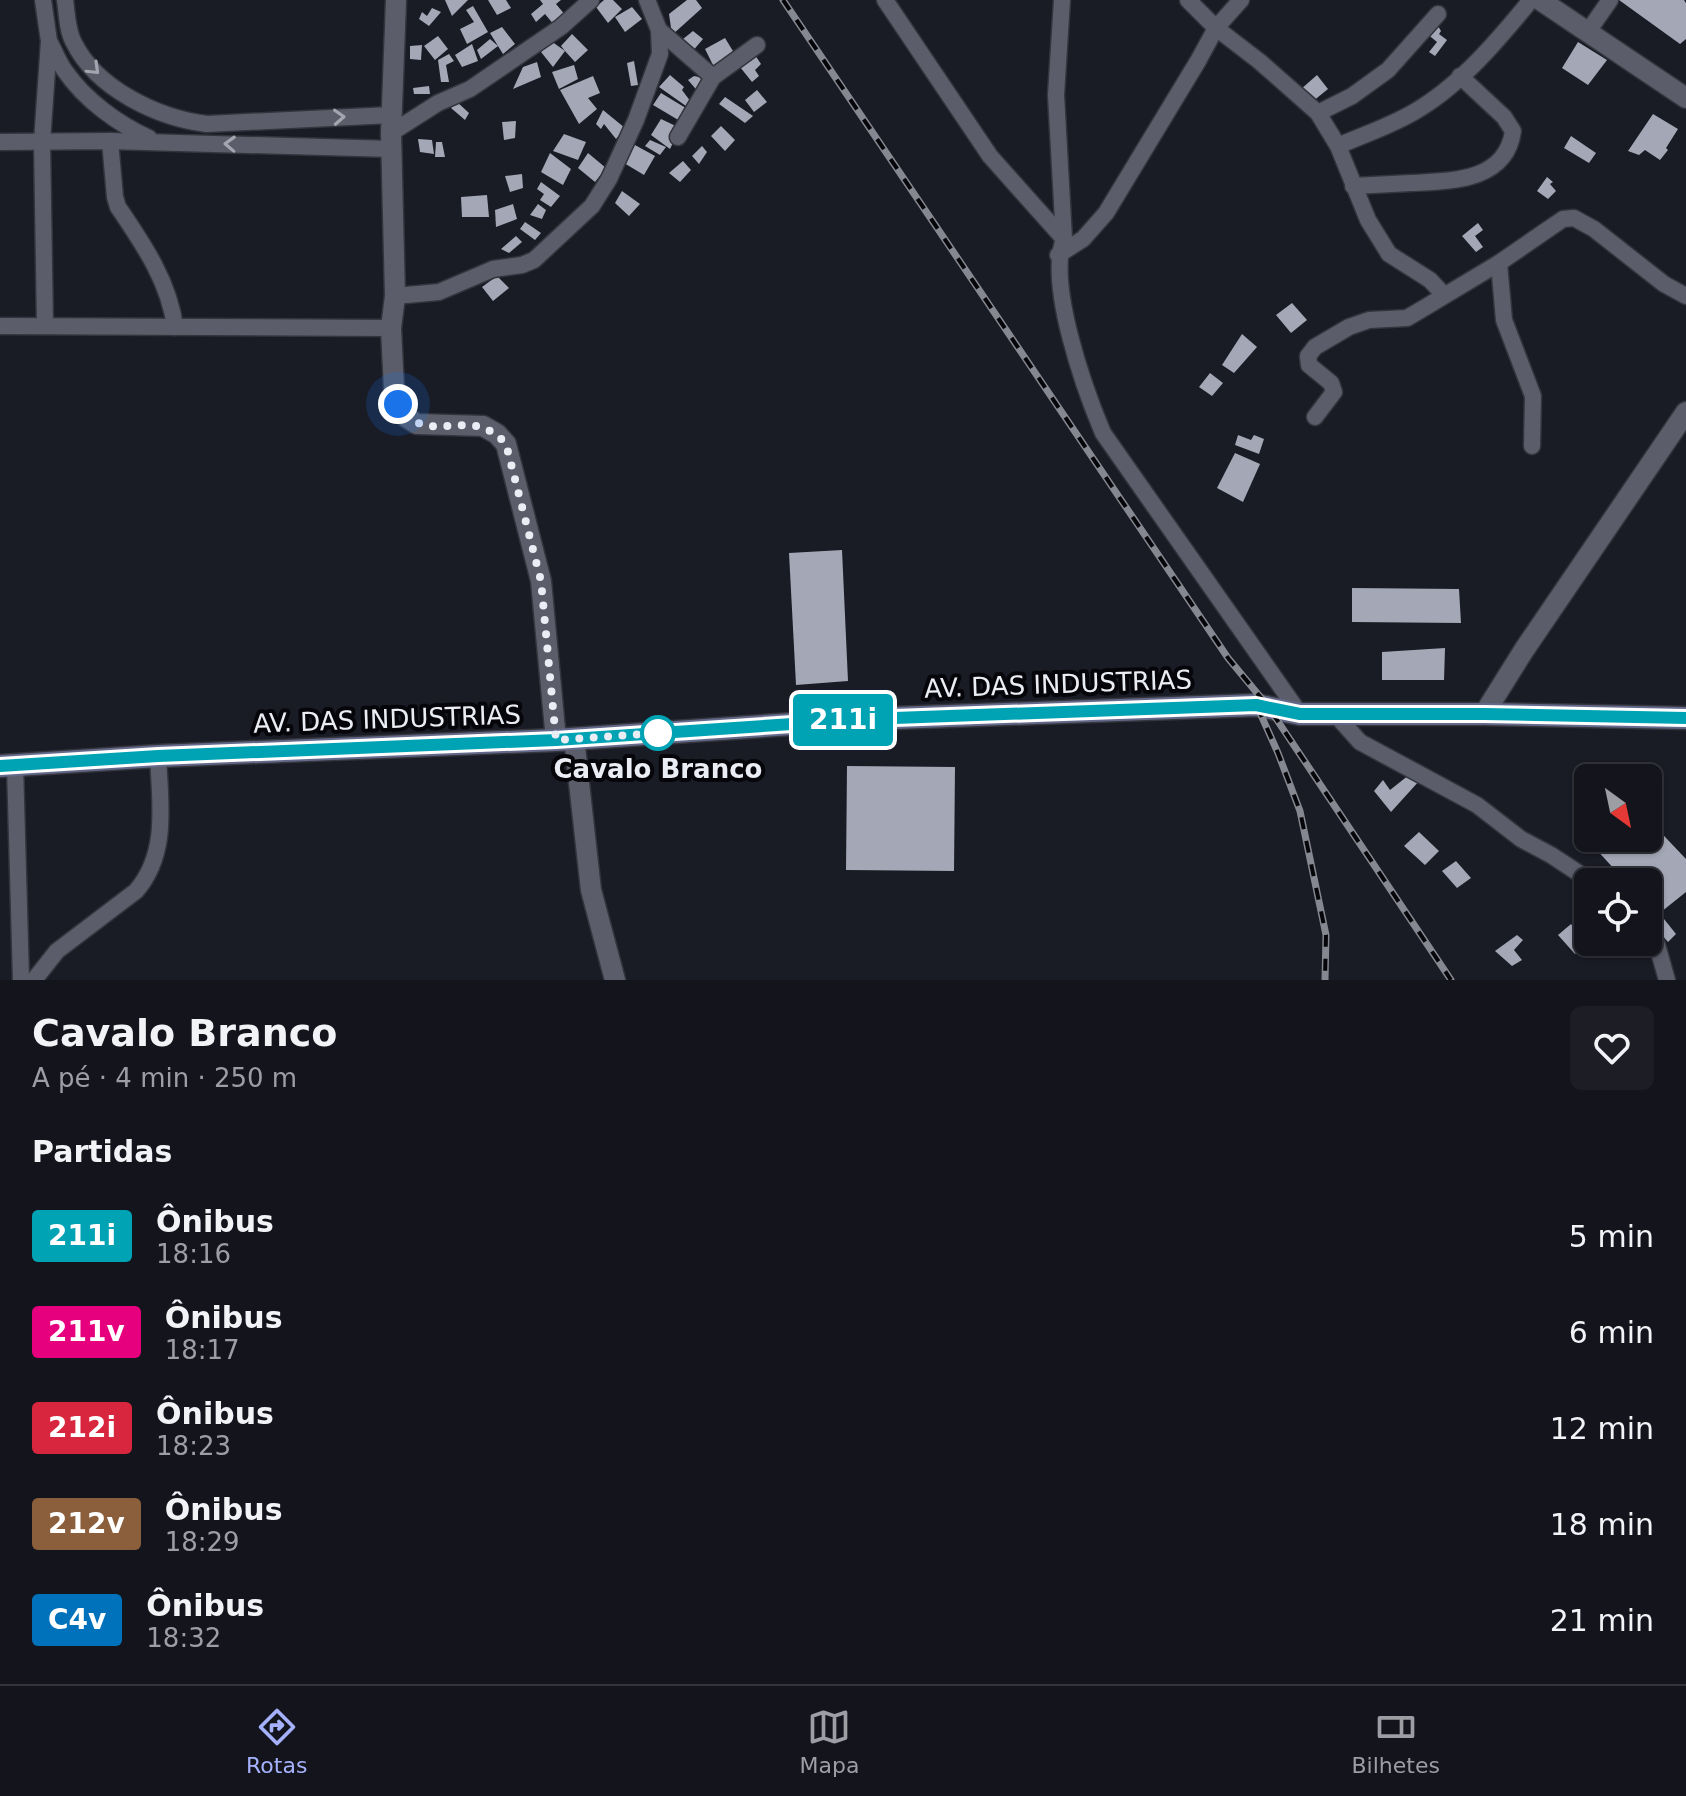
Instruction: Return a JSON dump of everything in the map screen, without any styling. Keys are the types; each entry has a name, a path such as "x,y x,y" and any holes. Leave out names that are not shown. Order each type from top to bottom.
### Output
{"main road":[{"name":"AV. DAS INDUSTRIAS","path":"8,766 158,756 565,739 867,719 1267,705 1300,714 1686,718"}],"street":[{"path":"43,0 49,41 42,142 45,326"},
{"path":"65,0 71,39 81,56 93,70 149,109 180,121 207,124 274,121 391,132"},
{"path":"396,0 391,132 394,389 406,417 417,424 483,426 506,444 541,581 591,890 615,980"},
{"path":"0,142 110,141 276,146 391,132 438,103 470,89 561,27 591,0"},
{"path":"395,296 439,292 493,269 534,260 592,206 609,179 656,69 661,50 659,30 647,0"},
{"path":"885,0 990,156 1061,247"},
{"path":"1062,0 1056,95 1061,247 1059,289 1087,396 1103,433 1300,714"},
{"path":"1188,0 1216,28 1268,68 1318,113 1338,146 1368,220 1389,254 1430,280 1444,295"},
{"path":"1061,247 1083,239 1106,213 1216,28 1241,0"},
{"path":"1338,146 1417,111 1460,76 1531,0"},
{"path":"1540,0 1686,98"},
{"path":"1587,33 1610,0"},
{"path":"1318,113 1352,96 1388,70 1438,14"},
{"path":"659,30 713,77"},
{"path":"49,41 65,72 101,108 132,130 158,142"},
{"path":"678,137 713,77 757,45"},
{"path":"1353,186 1459,181 1478,176 1492,167 1511,142 1513,131 1504,117 1460,76"},
{"path":"274,121 276,146"},
{"path":"110,141 118,207 162,278 175,327"},
{"path":"1315,417 1334,392 1331,383 1309,365 1309,352 1349,327 1369,320 1407,318 1499,263 1563,219 1574,218 1594,229 1664,284 1686,296"},
{"path":"1499,263 1504,320 1533,396 1532,446"},
{"path":"0,326 391,328"},
{"path":"1484,714 1686,412"},
{"path":"1334,713 1360,742 1444,785 1477,805 1521,839 1574,870"},
{"path":"34,980 57,951 146,880 161,833 158,756"},
{"path":"8,766 21,980"},
{"path":"1660,956 1667,980"}],"building":[{"path":"445,0 468,0 452,16"},
{"path":"488,0 506,0 511,8 497,15"},
{"path":"540,0 561,0 556,4 566,16 555,26 545,14 536,22 531,14 543,4"},
{"path":"604,0 613,0 622,9 608,23 596,7"},
{"path":"687,0 696,0 702,8 672,35 669,14"},
{"path":"1619,0 1684,0 1686,39 1680,44"},
{"path":"473,6 488,32 467,44 460,29 474,22 466,10"},
{"path":"632,7 642,19 625,32 615,17"},
{"path":"432,8 441,12 429,26 419,19 422,12 427,16"},
{"path":"1438,26 1439,34 1447,40 1435,56 1429,52 1437,42 1426,33"},
{"path":"502,27 515,44 503,54 490,33"},
{"path":"693,31 703,39 691,53 678,43"},
{"path":"572,34 588,50 575,62 561,46"},
{"path":"438,36 448,49 435,60 424,46"},
{"path":"725,38 736,56 716,71 705,49"},
{"path":"490,39 498,46 481,59 477,50"},
{"path":"551,41 565,51 553,67 541,52"},
{"path":"1578,42 1607,60 1588,85 1562,68"},
{"path":"472,44 478,61 462,67 455,55"},
{"path":"422,45 421,60 410,59 410,46"},
{"path":"449,54 454,61 446,65 449,82 441,82 438,60"},
{"path":"755,55 761,64 755,70 759,76 752,82 740,67"},
{"path":"634,61 638,85 631,86 627,63"},
{"path":"537,62 541,77 513,89 523,67"},
{"path":"574,65 578,79 559,89 552,72"},
{"path":"670,75 684,87 682,90 691,102 686,106 659,87"},
{"path":"1317,75 1328,89 1312,102 1300,90"},
{"path":"593,76 600,93 588,98 597,109 579,124 560,90"},
{"path":"694,76 708,79 701,95 688,80"},
{"path":"429,86 430,94 414,94 413,88"},
{"path":"757,90 767,102 754,112 745,100"},
{"path":"661,93 689,110 685,124 653,105"},
{"path":"725,97 753,116 745,123 719,104"},
{"path":"456,101 469,113 465,120 451,108"},
{"path":"603,110 625,128 616,139 604,124 601,129 596,124"},
{"path":"1653,114 1678,129 1660,160 1645,150 1639,155 1628,151"},
{"path":"661,119 680,128 670,149 651,135"},
{"path":"516,121 515,138 504,140 502,122"},
{"path":"721,126 735,140 725,151 711,136"},
{"path":"564,134 586,142 578,160 553,151"},
{"path":"1571,136 1596,153 1589,163 1564,148"},
{"path":"418,139 432,140 434,154 420,152"},
{"path":"650,140 666,147 660,155 645,146"},
{"path":"436,142 442,142 445,157 435,157"},
{"path":"635,145 655,156 644,175 624,163"},
{"path":"702,146 707,152 699,164 692,156"},
{"path":"550,153 571,169 563,185 541,172"},
{"path":"588,153 606,168 595,182 578,168"},
{"path":"683,161 691,170 680,182 669,173"},
{"path":"522,174 523,188 510,192 505,176"},
{"path":"1547,177 1556,191 1548,199 1537,191"},
{"path":"541,182 560,196 551,207 540,200 544,194 537,189"},
{"path":"622,191 640,204 629,216 615,203"},
{"path":"487,195 489,217 462,217 461,197"},
{"path":"513,204 517,219 496,227 495,210"},
{"path":"538,204 546,210 542,219 530,215"},
{"path":"525,222 541,233 535,240 520,229"},
{"path":"1478,223 1483,230 1475,236 1483,247 1476,252 1462,236"},
{"path":"516,236 522,242 509,253 501,249"},
{"path":"497,276 509,288 493,301 482,287"},
{"path":"1292,303 1307,320 1291,333 1276,315"},
{"path":"1242,334 1257,347 1234,373 1222,365"},
{"path":"1210,373 1223,383 1212,396 1199,387"},
{"path":"1238,435 1251,440 1254,435 1264,439 1259,454 1235,445"},
{"path":"1235,453 1260,464 1243,502 1217,488"},
{"path":"842,550 848,681 796,685 789,553"},
{"path":"1352,588 1459,589 1461,623 1352,622"},
{"path":"1445,648 1444,680 1382,680 1382,652"},
{"path":"847,766 955,767 954,871 846,870"},
{"path":"1414,771 1420,780 1391,812 1374,791 1383,780 1390,790"},
{"path":"1419,832 1439,851 1425,865 1404,846"},
{"path":"1662,834 1686,859 1686,892 1662,911 1662,868 1613,868 1599,852 1662,852"},
{"path":"1456,861 1471,878 1457,888 1442,871"},
{"path":"1662,920 1676,934 1668,942 1662,935"},
{"path":"1571,924 1574,928 1574,953 1558,935"},
{"path":"1517,935 1523,940 1514,950 1522,960 1512,966 1495,951"}],"railway":[{"path":"783,0 1228,658 1267,705 1451,980"},
{"path":"1257,706 1300,811 1326,935 1325,980"}],"bus line":[{"name":"211i","path":"0,766 158,756 556,740 867,719 1256,705 1300,714 1686,718"}],"place":[{"name":"Cavalo Branco","path":"658,733"}],"route":[{"path":"398,404 406,417 417,424 483,426 506,444 541,581 556,740 658,733"}]}
